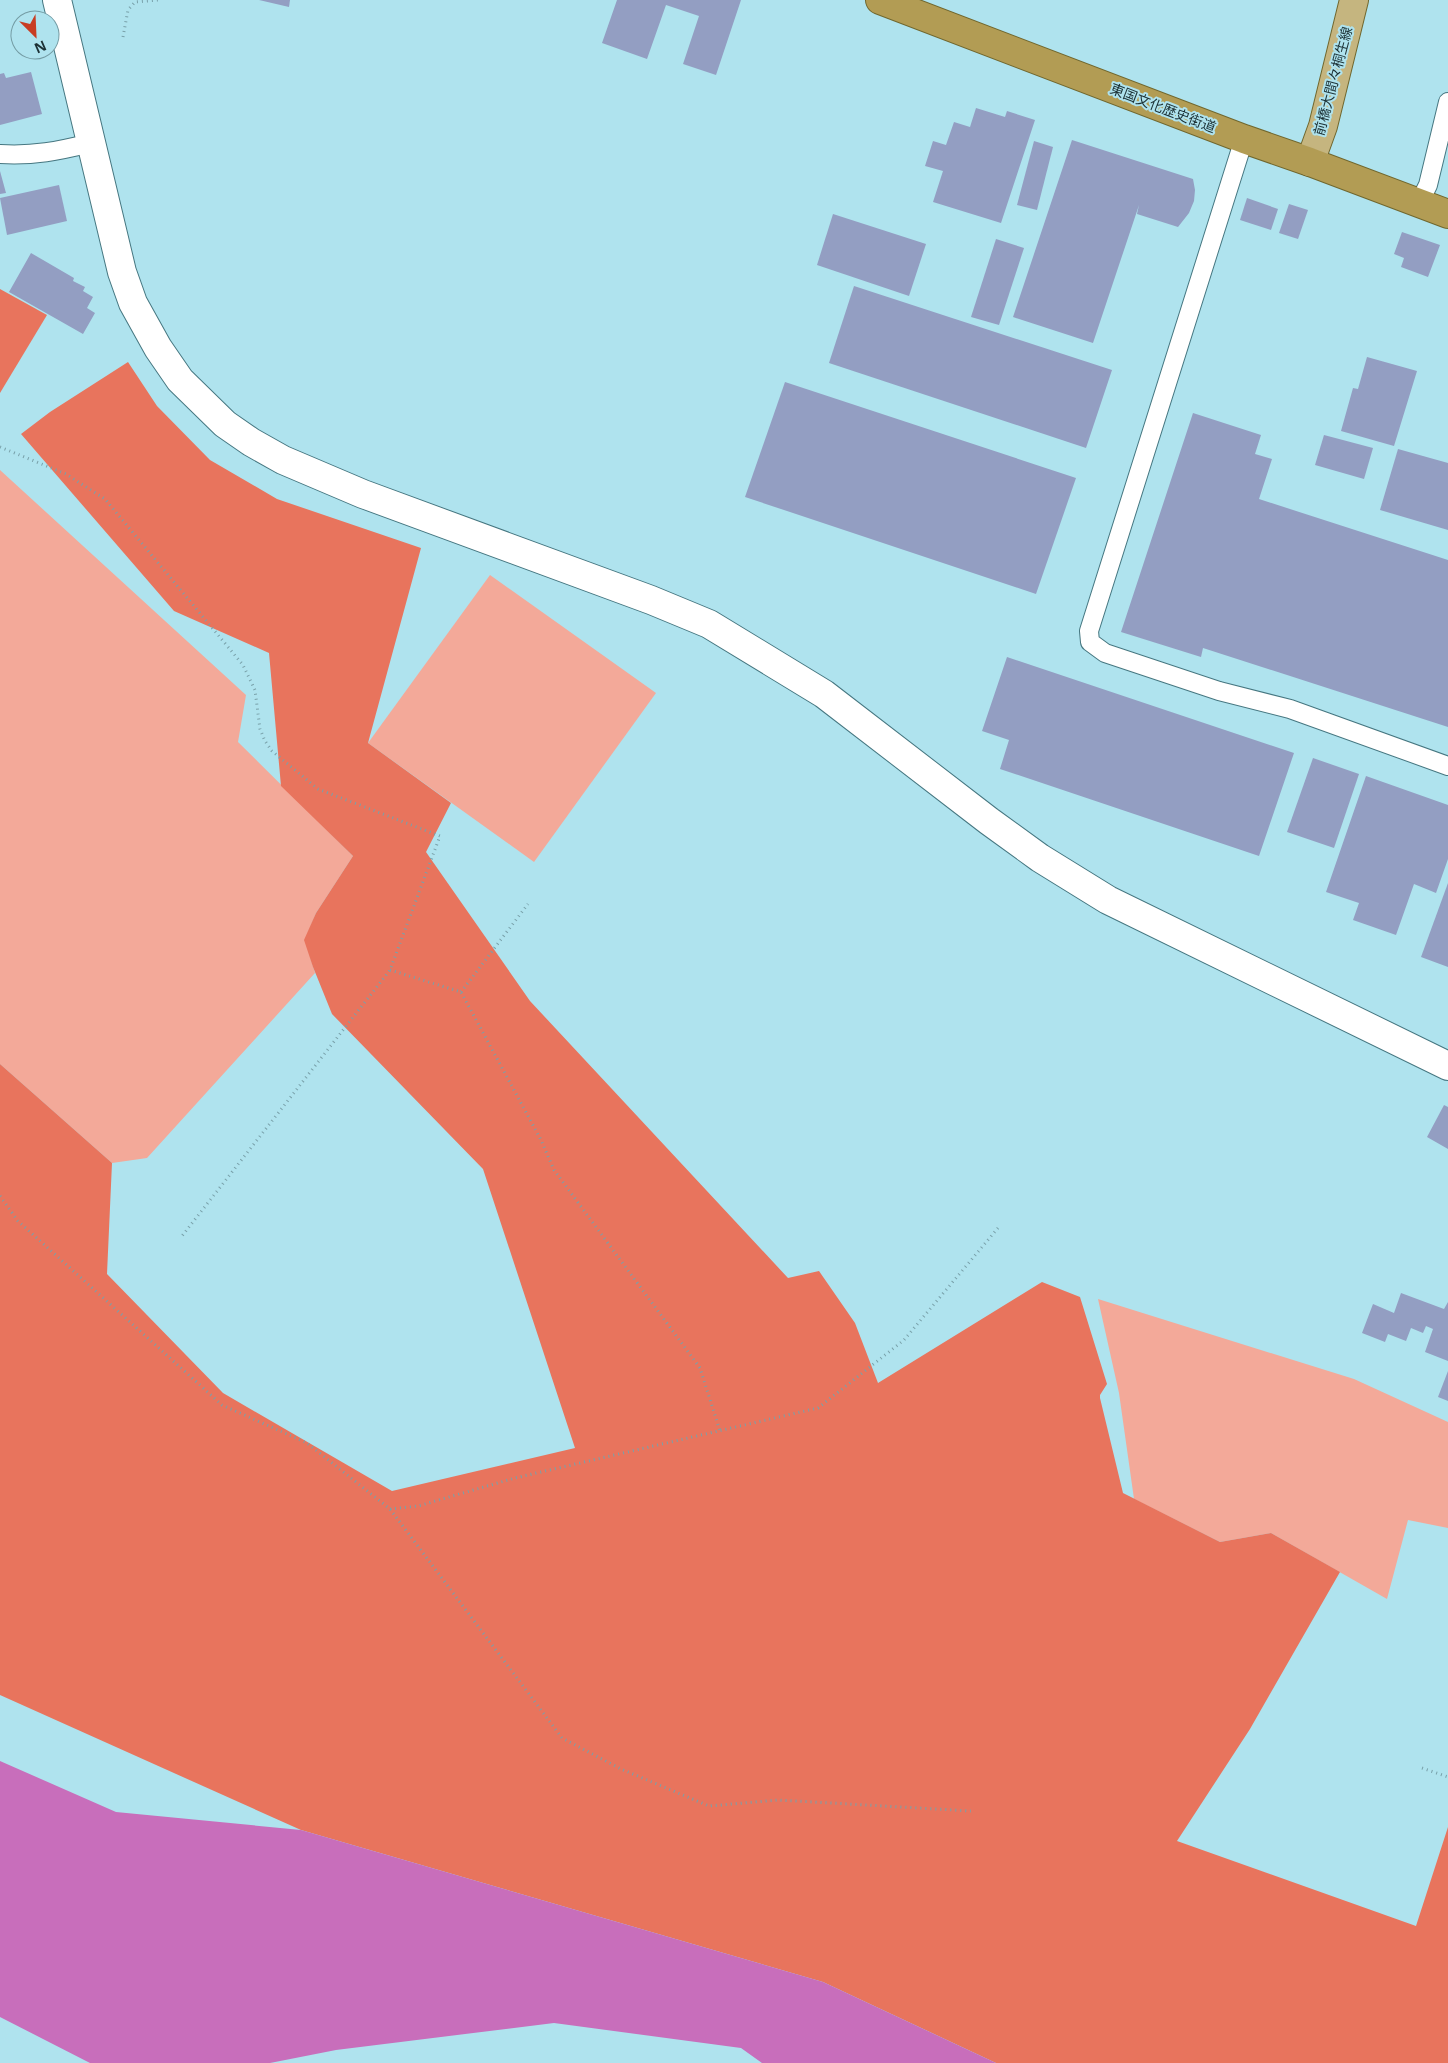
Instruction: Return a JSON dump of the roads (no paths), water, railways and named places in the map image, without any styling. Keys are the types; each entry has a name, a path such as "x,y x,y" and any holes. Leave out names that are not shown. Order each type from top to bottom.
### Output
{"highway":[{"name":"東国文化歴史街道","path":"880,0 1244,139 1448,214"}],"main road":[{"name":"前橋大間々桐生線","path":"1310,162 1323,126 1354,0"}],"street":[{"path":"57,0 122,272 133,303 158,348 180,380 225,424 284,460 354,490 652,600 709,624 824,694 988,821 1040,858 1108,900 1448,1066"}],"lane":[{"path":"1419,204 1428,184 1448,102"},
{"path":"1244,139 1090,631 1090,642 1105,653 1219,691 1290,709 1448,766"},
{"path":"0,154 39,154 91,143"}]}
